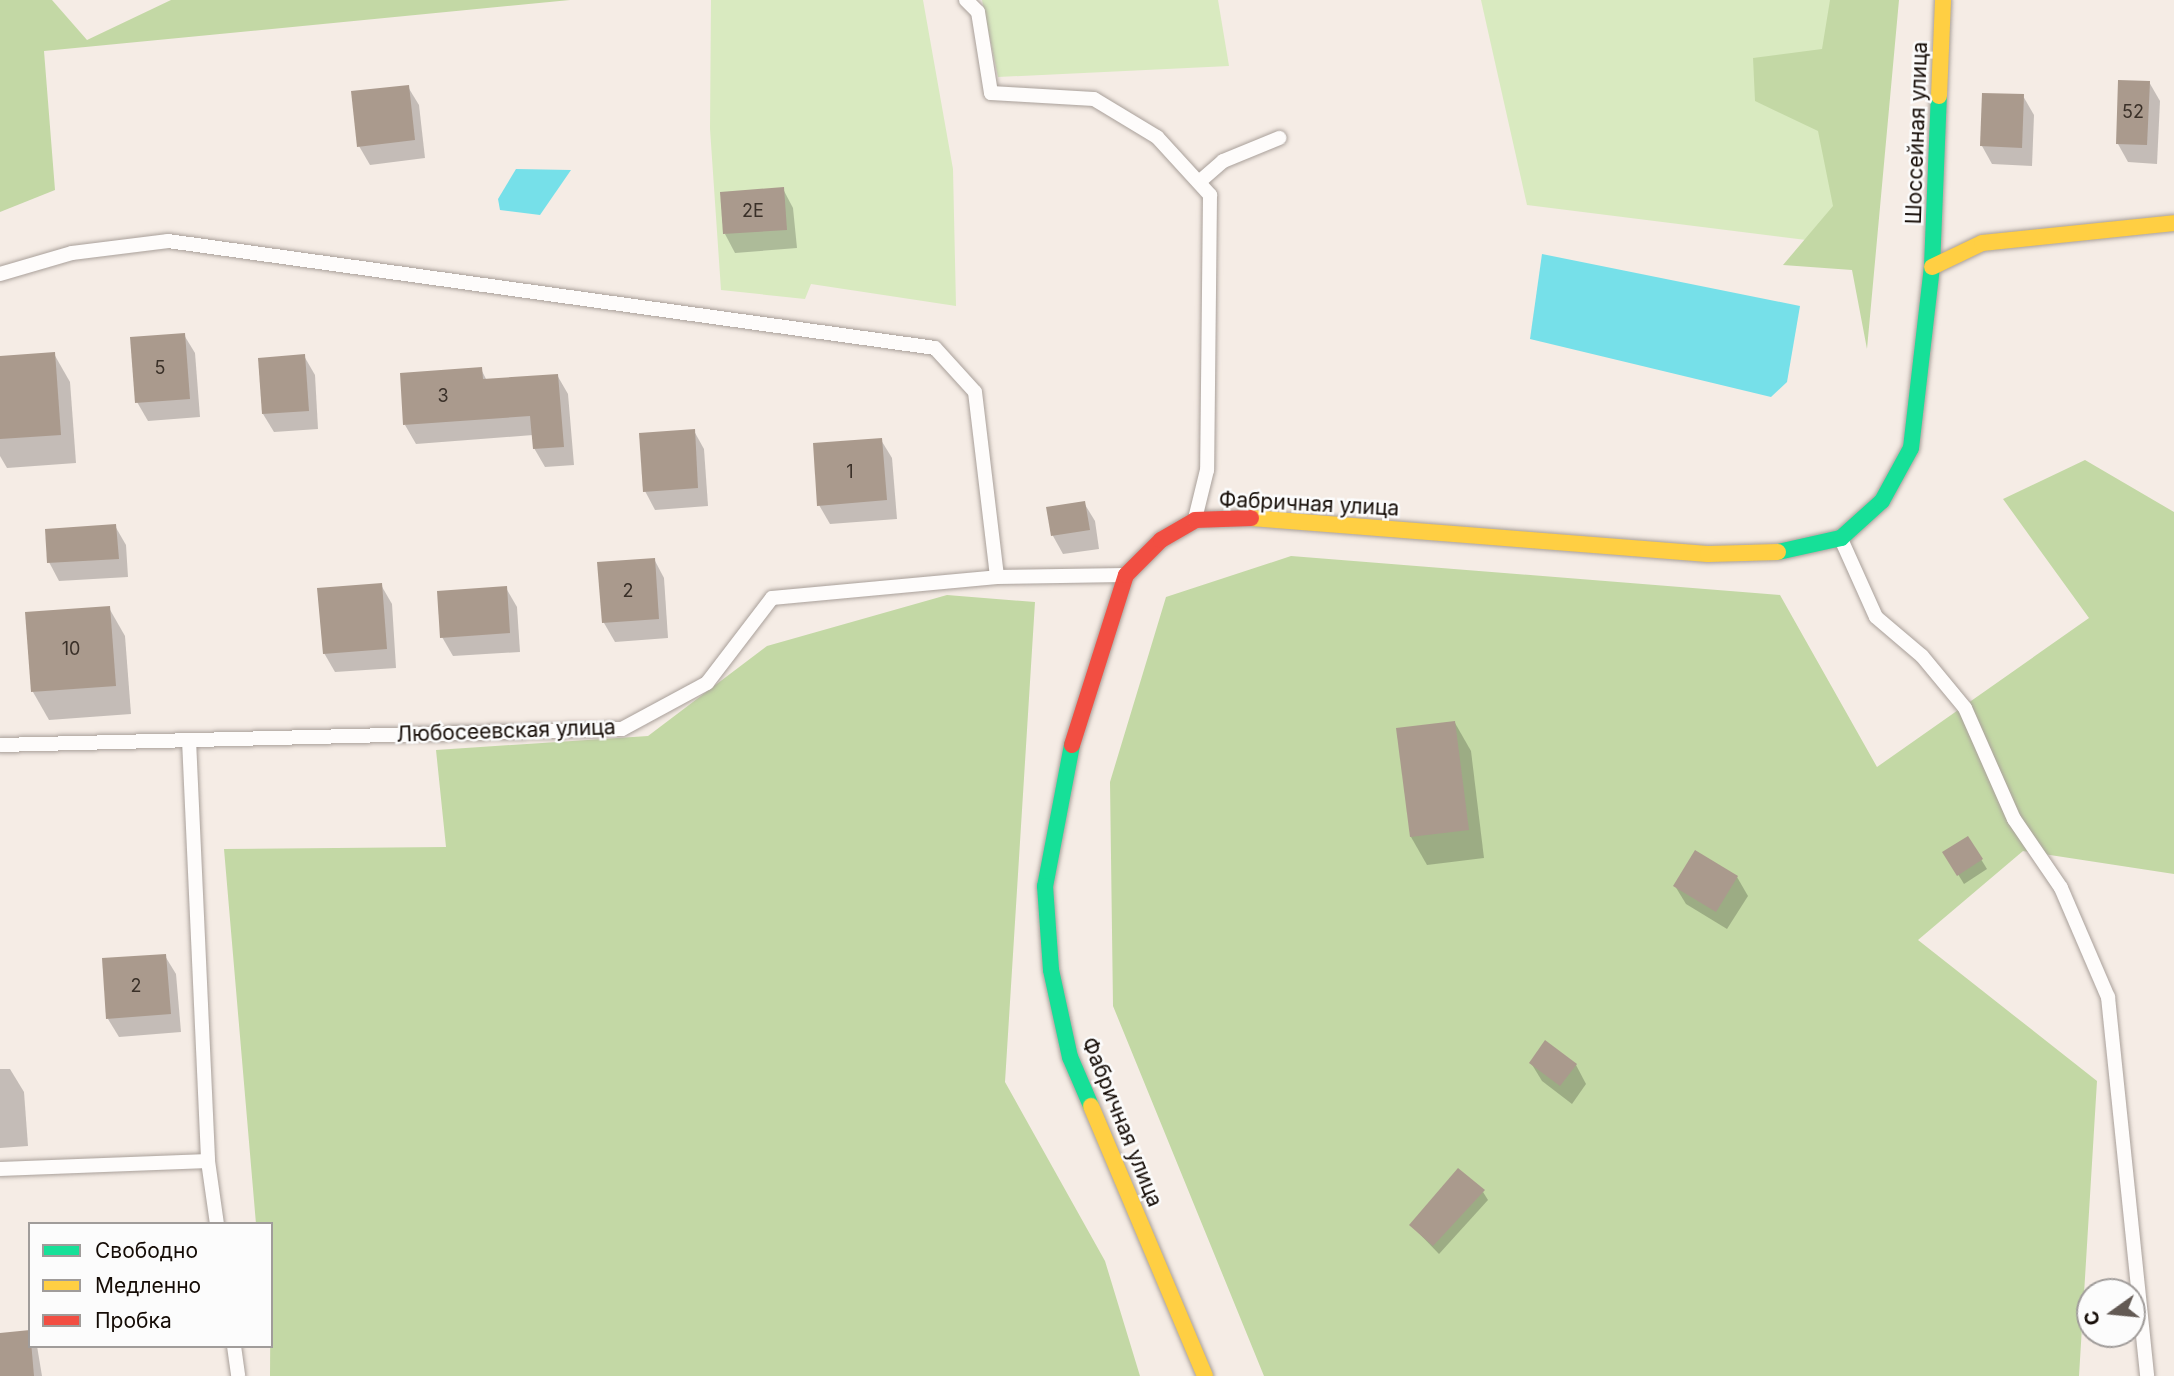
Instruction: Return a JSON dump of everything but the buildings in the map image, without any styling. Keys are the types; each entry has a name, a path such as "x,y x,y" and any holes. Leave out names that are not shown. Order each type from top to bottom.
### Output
{"street":[{"name":"Шоссейная улица","path":"1932,267 1943,0"},
{"path":"1932,267 1982,243 2104,227 2174,223"},
{"name":"Фабричная улица","path":"1205,1376 1070,1057 1051,970 1045,886 1058,799 1079,715 1126,575 1160,540 1195,520 1242,517 1708,554 1791,552 1841,538 1882,501 1910,447 1932,267"}],"lane":[{"path":"966,0 978,12 991,93 1094,99 1157,137 1210,195 1208,470 1195,520"},
{"path":"1199,182 1223,161 1279,138"},
{"path":"0,274 72,253 168,241 935,348 975,392 997,577"},
{"path":"1841,538 1876,617 1922,656 1965,708 2014,819 2061,888 2108,997 2147,1376"},
{"name":"Любосеевская улица","path":"0,745 622,729 707,682 772,598 997,577 1126,575"},
{"path":"189,740 208,1161 217,1222"},
{"path":"0,1169 208,1161"},
{"path":"234,1348 238,1376"}],"green space":[{"path":"0,0 52,0 87,40 171,0 570,0 44,51 55,190 0,212"},
{"path":"711,0 923,0 953,169 956,306 811,284 805,299 721,290 710,129"},
{"path":"982,0 1218,0 1229,66 998,77"},
{"path":"1481,0 1850,0 1854,246 1527,205"},
{"path":"1830,0 1899,0 1867,349 1852,270 1783,265 1833,206 1818,131 1755,101 1753,58 1822,49"},
{"path":"2085,460 2174,512 2174,874 2023,851 1918,940 2097,1081 2085,1278 2076,1278 2076,1348 2081,1348 2079,1376 1264,1376 1113,1006 1110,782 1166,597 1291,556 1780,595 1877,767 2089,618 2003,499"},
{"path":"947,595 1035,602 1005,1082 1105,1261 1140,1376 270,1376 270,1348 273,1348 273,1222 256,1222 224,849 446,847 436,750 648,736 767,646"}],"water":[{"path":"516,169 571,170 540,215 500,210 498,199"},
{"path":"1542,254 1800,306 1787,382 1771,397 1530,339"}],"traffic: fast":[{"path":"1778,552 1841,538 1882,501 1911,448 1932,267 1939,96"},
{"path":"1072,745 1045,886 1051,970 1070,1057 1091,1106"}],"traffic: slow":[{"path":"1939,96 1943,0"},
{"path":"1932,267 1982,243 2174,223"},
{"path":"1251,518 1708,554 1778,552"},
{"path":"1091,1106 1205,1376"}],"traffic: jam":[{"path":"1072,745 1126,575 1161,540 1195,520 1251,518"}]}
